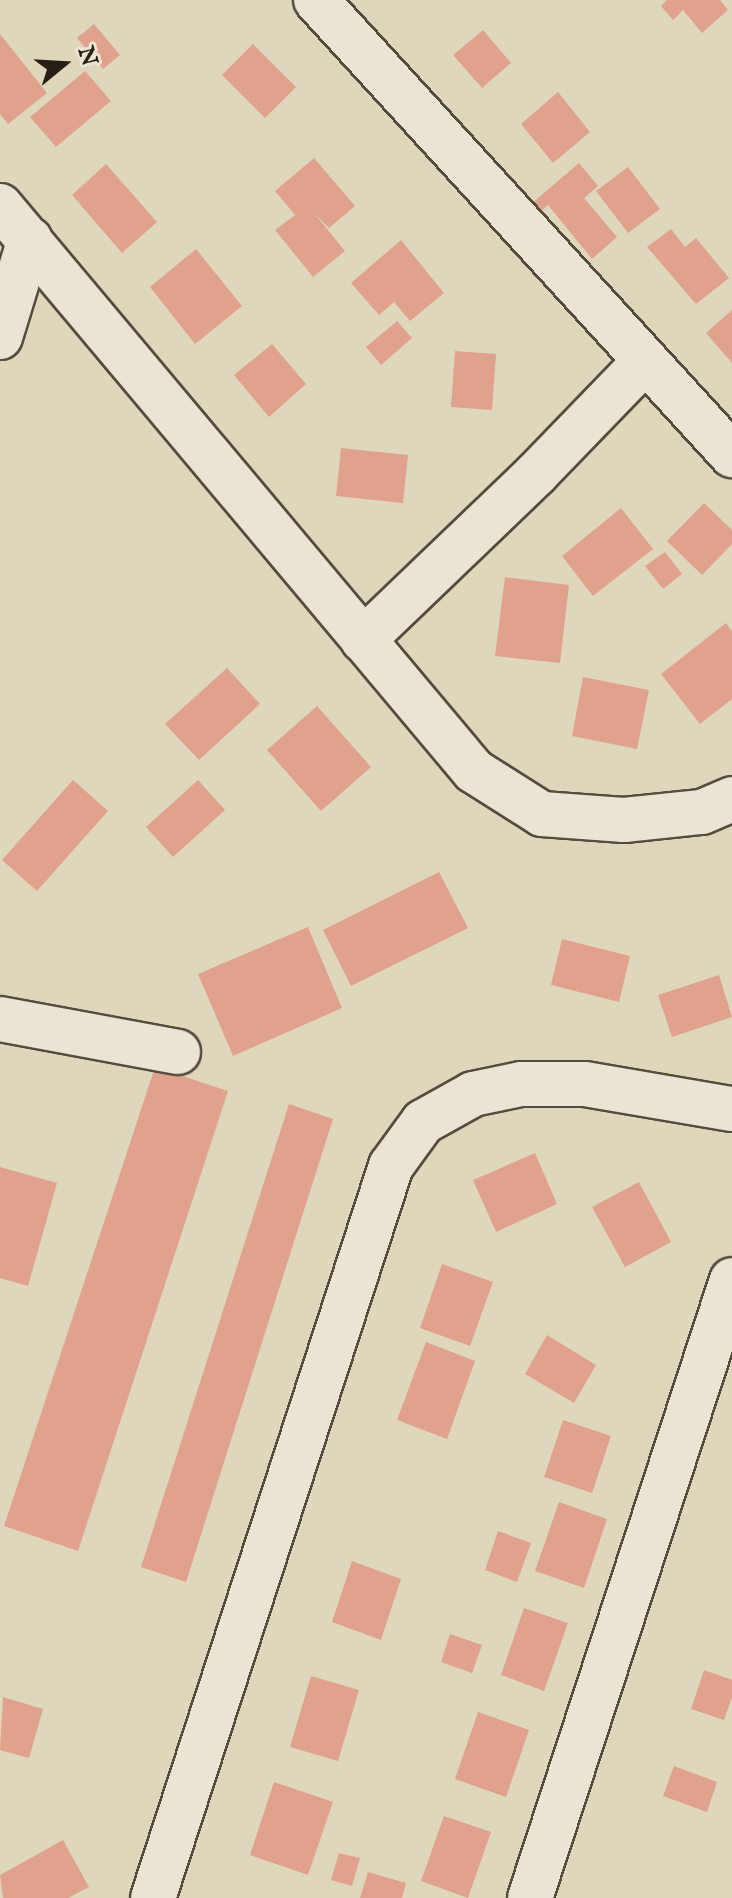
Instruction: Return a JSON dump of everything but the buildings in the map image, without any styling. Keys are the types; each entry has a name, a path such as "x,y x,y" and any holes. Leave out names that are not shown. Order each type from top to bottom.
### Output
{"street":[{"path":"316,0 732,455"},
{"path":"0,206 474,771 542,814 624,820 702,812 732,799"},
{"path":"0,337 30,239"},
{"path":"363,640 537,473 645,361"},
{"path":"0,1019 178,1052"},
{"path":"153,1898 391,1166 423,1122 473,1094 521,1084 585,1084 732,1109"},
{"path":"530,1898 732,1280"}]}
